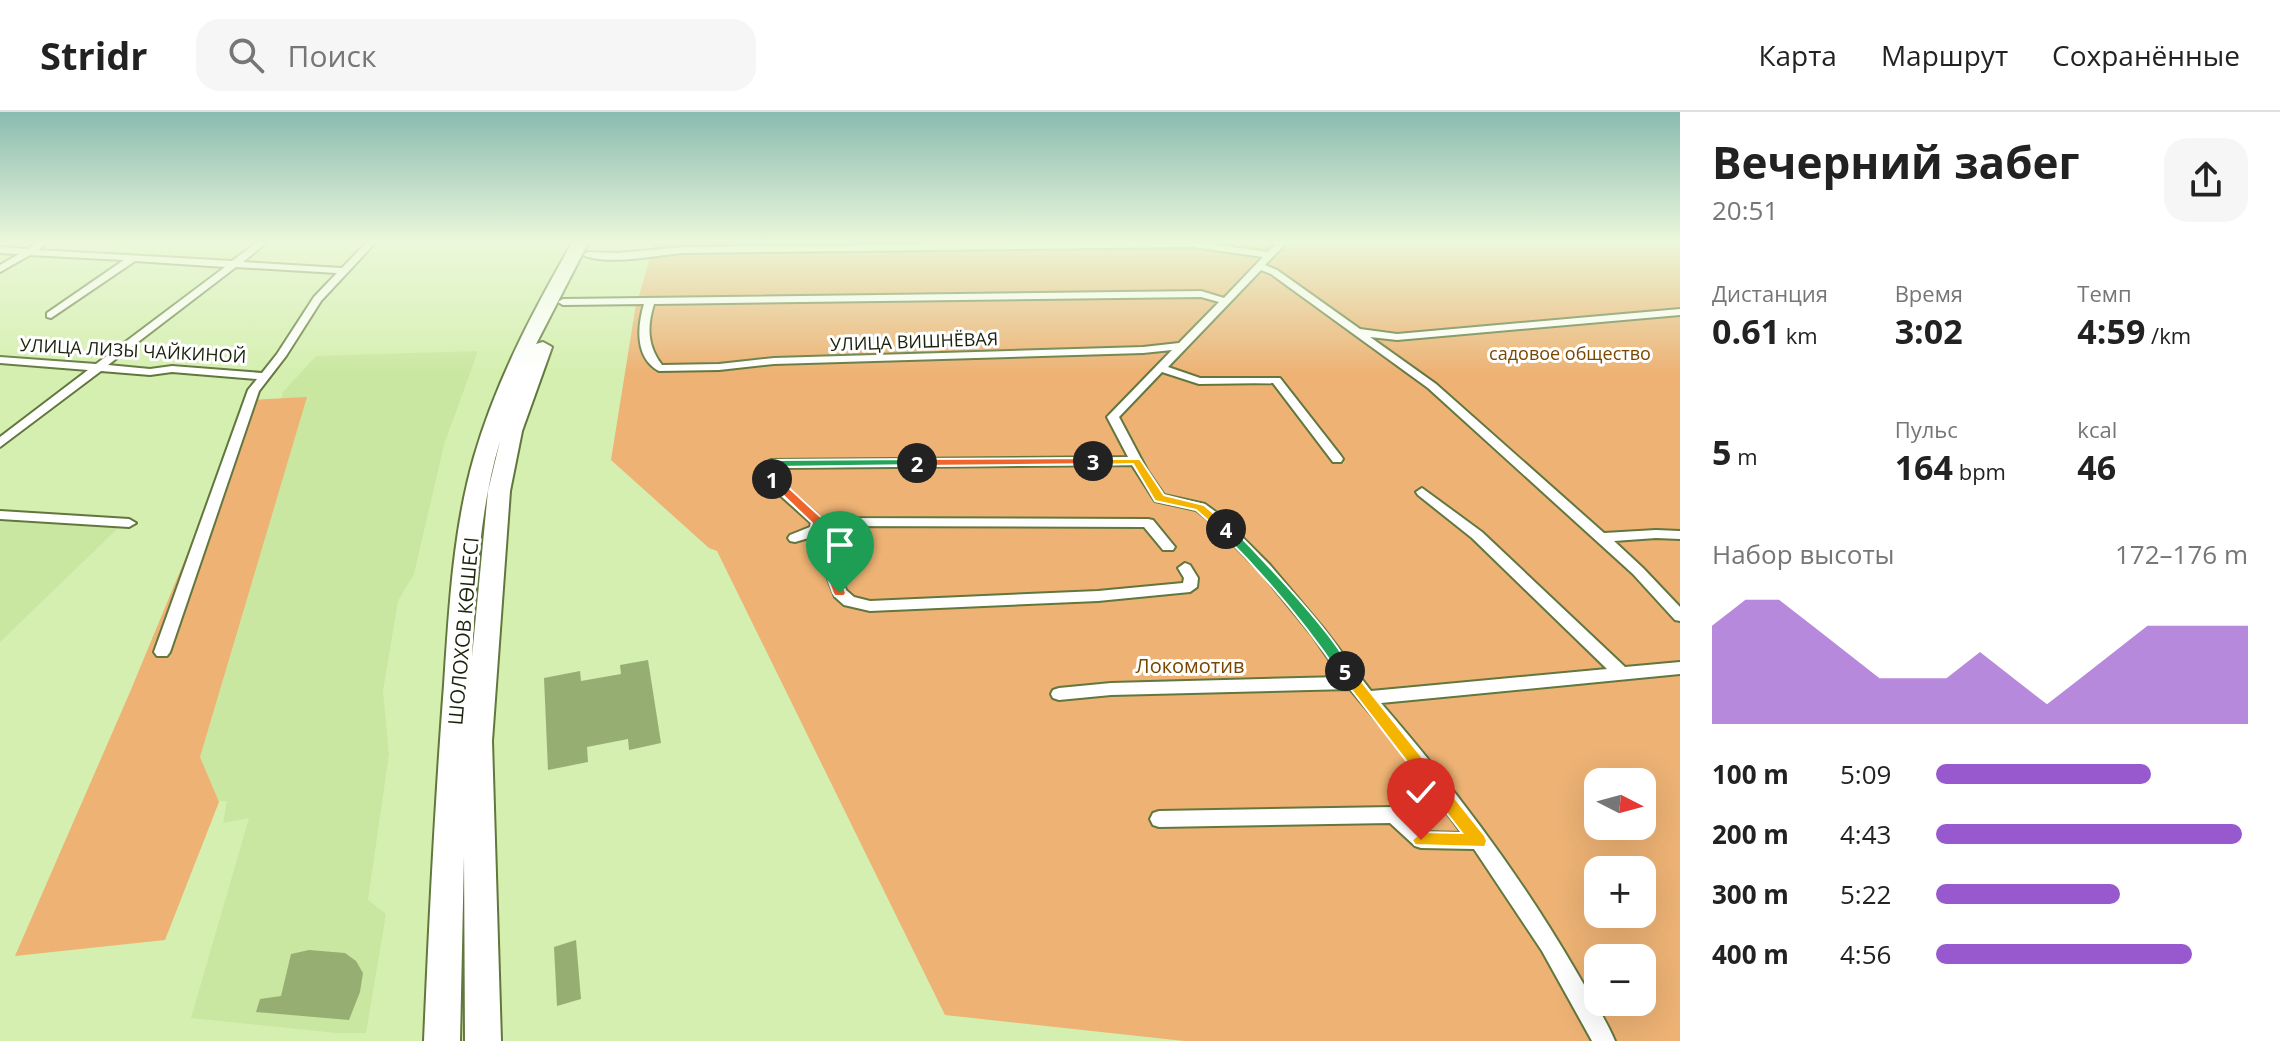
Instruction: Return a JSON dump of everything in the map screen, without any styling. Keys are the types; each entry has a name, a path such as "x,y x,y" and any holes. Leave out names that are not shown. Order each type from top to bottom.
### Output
{"highway":[{"name":"ШОЛОХОВ КӨШЕСІ","path":"442,1041 452,765 464,588 475,503 484,460 513,374 564,286"},
{"name":"ШОЛОХОВ КӨШЕСІ","path":"483,1041 478,741 499,491 512,431 529,380 570,286"}],"street":[{"path":"51,315 92,286"},
{"path":"0,443 206,286"},
{"path":"162,652 254,390 329,286"},
{"path":"1239,286 1113,417 1160,498 1200,507 1215,518 1265,568 1318,632 1354,683 1479,841 1549,944 1604,1041"},
{"path":"1293,286 1432,386 1638,571 1680,616"},
{"path":"563,302 1201,294 1225,301"},
{"name":"УЛИЦА ВИШНЁВАЯ","path":"649,303 641,326 651,360 659,368 1182,346"},
{"path":"1350,329 1367,335 1397,337 1680,312"},
{"name":"УЛИЦА ЛИЗЫ ЧАЙКИНОЙ","path":"0,360 263,376"},
{"path":"1160,368 1199,381 1276,380 1337,459"},
{"path":"1136,461 789,463 771,464 763,469 766,476 817,526 840,593 849,601 870,606 1098,596 1190,587 1191,578 1185,568"},
{"path":"1422,492 1477,535 1620,672"},
{"path":"0,515 129,523"},
{"path":"795,538 817,526 1148,523 1168,547"},
{"path":"1600,538 1680,535"},
{"path":"1366,698 1459,692 1555,678 1680,668"},
{"path":"1059,694 1111,689 1354,683"},
{"path":"1159,819 1394,815 1421,840 1479,841"}],"shaded area":[{"path":"478,351 444,445 414,574 398,601 383,691 389,754 368,900 386,914 366,1033 336,1033 191,1018 249,818 223,823 227,801 210,801 198,749 283,392 316,356"},
{"path":"0,521 118,528 0,642"}],"green space":[{"name":"Локомотив","path":"642,286 1680,286 1680,1041 1184,1041 945,1015 717,551 709,548 611,460 635,310"},
{"path":"307,397 200,757 219,802 165,940 15,956 130,692 251,400"}],"building":[{"path":"648,660 661,743 629,750 628,739 587,747 588,762 548,770 544,678 580,671 581,681 621,674 620,665"},
{"path":"576,940 581,999 557,1006 554,947"},
{"path":"309,950 345,953 356,961 363,973 360,992 349,1020 256,1012 260,999 281,996 291,954"}],"route":[{"path":"840,593 816,530 818,522 766,476 763,469 771,464 1136,461 1160,498 1170,503 1200,507 1265,568 1479,841 1421,840"}],"park label":[{"name":"садовое общество","path":"1570,353"}]}
